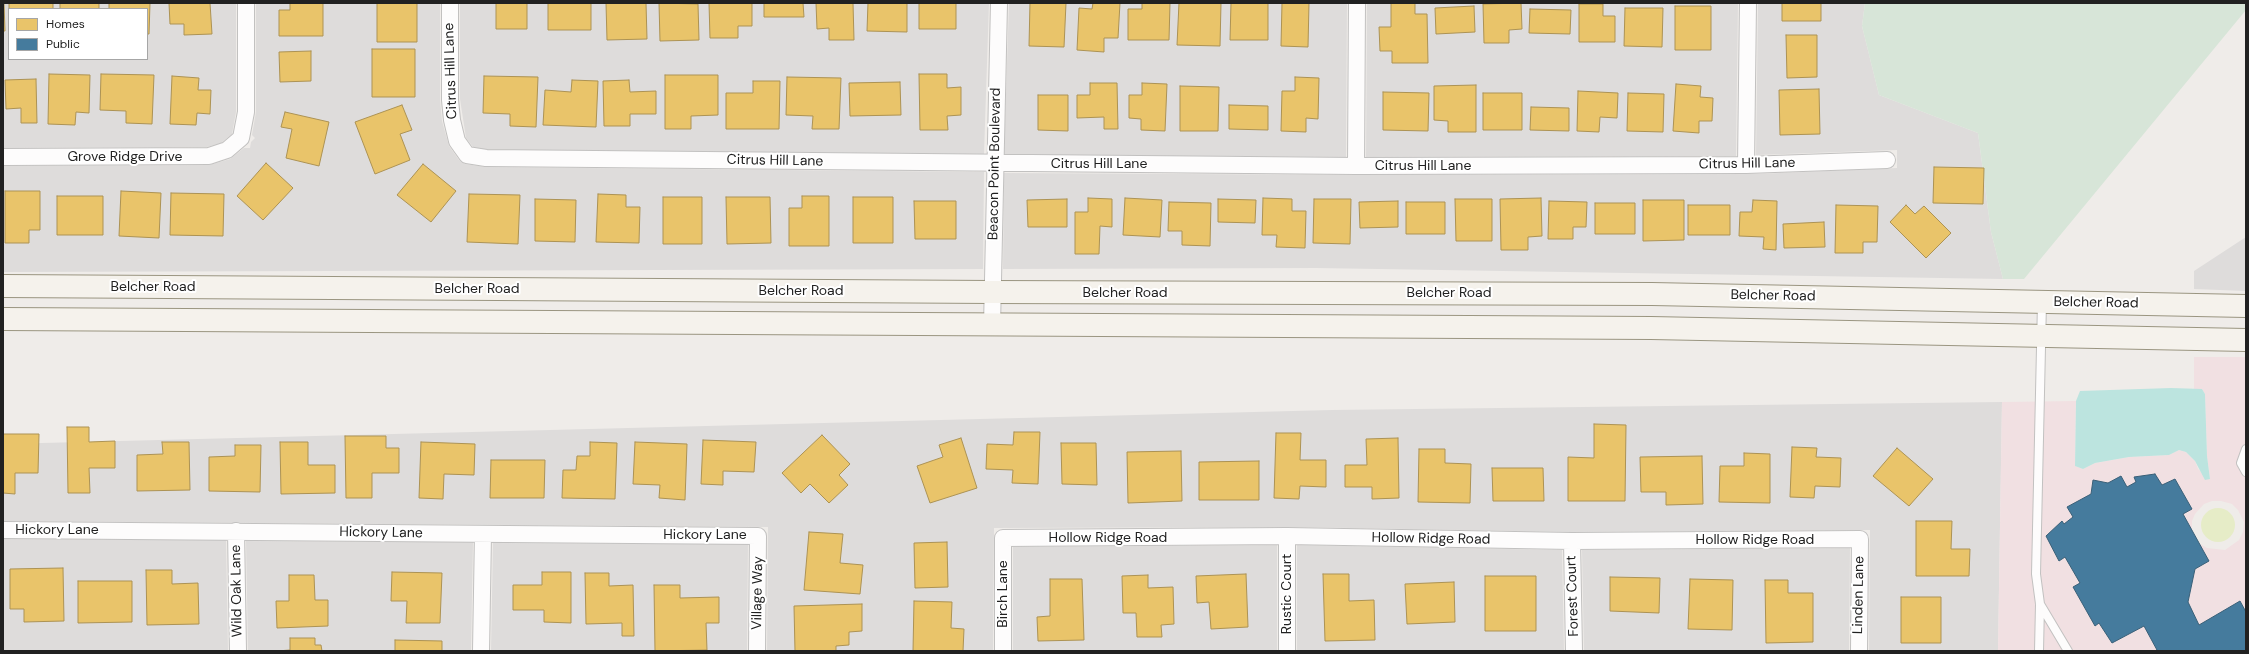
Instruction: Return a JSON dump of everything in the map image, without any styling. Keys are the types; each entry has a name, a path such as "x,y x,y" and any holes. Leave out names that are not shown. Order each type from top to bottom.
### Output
{"main road":[{"name":"Belcher Road","path":"3,286 992,292 1652,294 2246,306"},
{"path":"3,319 992,326 1643,328 2246,340"}],"street":[{"name":"Grove Ridge Drive","path":"3,157 209,156 227,150 241,138 246,112 246,3"},
{"name":"Citrus Hill Lane","path":"450,3 450,100 452,120 457,141 467,155 486,158 994,164 1356,166 1746,165 1887,160"},
{"name":"Beacon Point Boulevard","path":"992,326 994,164 999,3"},
{"path":"1356,166 1357,3"},
{"path":"1746,165 1748,3"},
{"name":"Hickory Lane","path":"3,530 758,536"},
{"name":"Wild Oak Lane","path":"236,532 238,651"},
{"path":"481,651 483,534"},
{"name":"Village Way","path":"757,651 758,536"},
{"name":"Hollow Ridge Road","path":"1003,538 1287,536 1572,541 1860,539"},
{"name":"Rustic Court","path":"1287,536 1287,651"},
{"name":"Birch Lane","path":"1003,538 1003,651"},
{"name":"Linden Lane","path":"1859,651 1860,539"},
{"name":"Forest Court","path":"1572,541 1574,651"}],"lane":[{"path":"2039,651 2040,604 2036,574 2042,301"},
{"path":"2246,449 2241,463 2246,472"},
{"path":"2040,604 2068,651"}],"shaded area":[{"path":"3,3 236,3 236,112 232,134 221,143 207,147 3,148"},
{"path":"256,3 440,3 440,100 442,121 449,146 459,160 465,164 486,167 984,172 983,269 3,272 3,166 209,165 230,159 244,148 250,148 251,142 255,138 252,135 256,112"},
{"path":"460,3 989,3 984,154 487,150 473,147 466,138 460,99"},
{"path":"1009,3 1347,3 1346,157 1004,155"},
{"path":"1367,3 1738,3 1736,156 1366,157"},
{"path":"1758,3 1865,3 1862,26 1879,95 1978,133 1991,232 2003,279 1316,268 1003,269 1004,173 1366,175 1756,174 1897,168 1897,150 1756,155"},
{"path":"2246,237 2246,291 2194,289 2194,271"},
{"path":"2194,357 2246,357 2246,651 1998,651 2002,402 2076,401 2075,466 2083,469 2095,463 2129,457 2169,455 2179,450 2186,452 2195,461 2198,469 2210,479 2207,456 2205,394 2202,389 2194,389","holes":["2212,501 2221,501 2232,504 2238,510 2244,522 2243,532 2239,540 2225,550 2207,548 2199,543 2192,531 2192,521 2195,514 2204,504"]},
{"path":"2002,402 1998,651 1869,651 1870,530 1571,532 1297,527 994,528 993,651 767,651 768,527 3,521 3,444 1332,410"},
{"path":"3,539 226,540 228,651 3,651"},
{"path":"246,541 473,542 471,651 248,651"},
{"path":"493,543 748,544 747,651 491,651"},
{"path":"1277,545 1277,651 1013,651 1013,547"},
{"path":"1297,545 1562,550 1564,651 1297,651"},
{"path":"1850,548 1849,651 1584,651 1582,550"}],"green space":[{"path":"1865,3 2246,3 2246,10 2024,279 2003,279 1991,232 1978,133 1879,95 1862,26"},
{"path":"2215,508 2221,508 2225,509 2232,515 2235,525 2234,532 2228,539 2221,542 2215,542 2211,541 2204,535 2201,528 2201,522 2202,518 2208,511"}],"water":[{"path":"2171,388 2202,389 2205,394 2207,456 2210,479 2205,480 2195,461 2186,452 2179,450 2169,455 2129,457 2095,463 2083,469 2075,466 2076,401 2080,391"}],"building: Homes":[{"path":"4,3 5,31 3,31"},
{"path":"9,3 53,3 53,8 9,8"},
{"path":"60,3 99,3 99,8 60,8"},
{"path":"109,3 150,3 149,34 148,8 109,8"},
{"path":"169,3 210,3 212,34 184,35 184,24 170,24"},
{"path":"290,3 323,3 323,36 279,36 279,10 290,10"},
{"path":"377,3 417,3 417,42 377,42"},
{"path":"496,3 527,3 527,29 496,29"},
{"path":"548,3 591,3 591,30 548,30"},
{"path":"606,3 646,3 647,39 607,40"},
{"path":"659,3 698,4 699,40 660,41"},
{"path":"709,3 752,3 752,26 738,26 738,38 710,38"},
{"path":"764,3 803,3 804,17 764,17"},
{"path":"816,3 853,3 854,40 829,40 829,28 817,29"},
{"path":"868,3 907,3 907,32 867,31"},
{"path":"919,3 956,3 956,29 919,29"},
{"path":"1030,3 1066,3 1064,47 1029,46"},
{"path":"1093,3 1120,3 1118,38 1104,38 1104,52 1077,50 1079,8 1092,9"},
{"path":"1142,3 1170,3 1169,40 1128,40 1128,9 1142,9"},
{"path":"1179,3 1221,3 1220,46 1177,45"},
{"path":"1231,3 1268,3 1268,40 1230,40"},
{"path":"1282,3 1309,3 1308,47 1281,46"},
{"path":"1391,3 1415,3 1415,14 1427,14 1428,63 1392,63 1392,51 1380,51 1379,27 1391,27"},
{"path":"1521,3 1522,29 1509,30 1509,43 1484,43 1483,4"},
{"path":"1782,3 1821,3 1821,21 1782,21"},
{"path":"1579,4 1603,4 1603,16 1615,16 1615,42 1579,42"},
{"path":"1474,6 1475,32 1436,34 1435,8"},
{"path":"1675,6 1711,6 1711,50 1675,50"},
{"path":"1625,8 1663,8 1662,47 1624,46"},
{"path":"1530,9 1571,10 1570,34 1529,33"},
{"path":"1786,35 1817,35 1817,77 1787,78"},
{"path":"372,49 415,49 415,97 372,97"},
{"path":"311,51 311,81 280,82 279,52"},
{"path":"49,74 90,75 89,113 76,112 75,125 48,124"},
{"path":"101,74 154,75 152,124 126,123 126,111 100,110"},
{"path":"919,74 947,74 947,88 961,87 961,115 947,116 948,130 920,130"},
{"path":"665,75 718,75 718,115 691,116 691,129 665,129"},
{"path":"172,76 199,78 198,90 211,90 210,114 197,113 196,125 170,124"},
{"path":"484,76 538,77 536,127 510,126 510,114 483,113"},
{"path":"787,77 841,78 839,129 812,129 813,116 786,115"},
{"path":"1295,77 1319,78 1318,119 1306,118 1306,132 1281,131 1282,91 1295,91"},
{"path":"36,79 37,123 21,123 21,108 6,109 5,80"},
{"path":"572,80 598,81 596,127 543,125 545,90 571,92"},
{"path":"629,80 630,92 656,91 656,114 630,114 630,126 604,126 603,81"},
{"path":"753,81 780,81 779,129 726,129 726,93 753,93"},
{"path":"900,82 901,115 850,116 849,83"},
{"path":"1090,83 1117,83 1118,129 1104,129 1104,117 1077,118 1077,95 1090,95"},
{"path":"1142,83 1167,84 1165,131 1141,130 1141,119 1129,118 1129,95 1142,95"},
{"path":"1676,84 1701,86 1700,97 1713,98 1712,121 1699,121 1699,133 1673,131"},
{"path":"1476,85 1476,132 1448,132 1448,121 1434,120 1434,86"},
{"path":"1180,86 1219,87 1218,131 1180,131"},
{"path":"1819,89 1820,134 1780,135 1779,90"},
{"path":"1578,91 1618,93 1617,118 1600,117 1599,132 1577,131"},
{"path":"1383,92 1429,93 1428,131 1383,130"},
{"path":"1483,93 1522,93 1522,130 1483,130"},
{"path":"1628,93 1664,94 1663,132 1627,131"},
{"path":"1038,95 1068,95 1068,131 1038,130"},
{"path":"402,105 412,130 400,134 410,160 375,174 355,122"},
{"path":"1229,105 1268,106 1268,130 1229,129"},
{"path":"1531,107 1569,108 1569,131 1530,130"},
{"path":"285,112 329,122 319,166 286,158 292,129 281,127"},
{"path":"266,163 293,188 263,220 237,196"},
{"path":"423,164 456,191 431,222 397,195"},
{"path":"1934,167 1984,168 1983,204 1933,203"},
{"path":"5,191 40,191 40,230 29,230 29,243 5,243"},
{"path":"121,191 161,193 159,238 119,236"},
{"path":"171,193 224,194 223,236 170,235"},
{"path":"469,194 520,195 518,244 467,242"},
{"path":"598,194 626,195 626,207 640,207 639,243 596,242"},
{"path":"57,196 103,196 103,235 57,235"},
{"path":"802,196 829,196 829,246 789,246 789,208 802,208"},
{"path":"663,197 702,197 702,244 663,244"},
{"path":"726,197 770,197 771,243 727,244"},
{"path":"853,197 893,197 893,243 853,243"},
{"path":"1088,198 1112,199 1112,227 1100,226 1099,254 1075,254 1075,212 1088,212"},
{"path":"1125,198 1162,200 1160,237 1123,235"},
{"path":"1263,198 1292,199 1292,211 1306,211 1305,248 1276,247 1277,235 1262,235"},
{"path":"1541,198 1542,236 1528,237 1528,250 1501,250 1500,199"},
{"path":"535,199 576,200 575,242 535,241"},
{"path":"1067,199 1067,227 1028,227 1027,200"},
{"path":"1218,199 1256,200 1255,223 1218,222"},
{"path":"1314,199 1351,199 1350,244 1313,243"},
{"path":"1455,199 1492,199 1492,241 1456,241"},
{"path":"1643,200 1684,200 1684,240 1643,241"},
{"path":"1753,200 1777,201 1776,250 1763,249 1764,237 1739,236 1740,212 1752,212"},
{"path":"914,201 956,201 956,239 915,239"},
{"path":"1398,201 1398,227 1360,228 1359,202"},
{"path":"1549,201 1587,202 1586,227 1573,227 1573,239 1548,239"},
{"path":"1169,202 1211,203 1210,246 1182,245 1182,231 1168,231"},
{"path":"1406,202 1445,202 1445,234 1406,234"},
{"path":"1595,203 1635,203 1635,234 1595,234"},
{"path":"1688,205 1730,205 1730,235 1688,235"},
{"path":"1836,205 1878,206 1877,242 1863,242 1863,253 1835,253"},
{"path":"1906,205 1915,214 1924,206 1951,233 1926,258 1890,222"},
{"path":"1824,222 1825,247 1784,248 1783,224"},
{"path":"1594,424 1626,425 1625,501 1568,501 1568,457 1594,458"},
{"path":"67,427 89,427 89,442 115,441 115,468 89,468 90,493 68,493"},
{"path":"1014,432 1040,432 1038,484 1012,483 1013,470 986,469 987,444 1013,445"},
{"path":"1276,433 1301,433 1300,460 1326,460 1326,487 1300,486 1299,499 1274,498"},
{"path":"3,434 39,434 38,473 15,473 15,494 3,493"},
{"path":"822,435 850,464 839,475 848,485 829,503 810,484 801,493 782,473"},
{"path":"345,436 386,436 386,448 399,448 399,473 372,473 372,498 346,498"},
{"path":"961,438 977,488 930,503 917,466 943,457 939,445"},
{"path":"1398,438 1399,498 1372,499 1372,487 1345,487 1345,465 1367,465 1366,439"},
{"path":"703,440 756,442 754,472 723,471 723,485 701,484"},
{"path":"162,442 189,442 190,490 137,491 137,455 163,454"},
{"path":"280,442 308,442 308,465 335,465 335,493 281,494"},
{"path":"421,442 475,444 474,475 444,474 443,499 419,498"},
{"path":"590,442 617,443 615,499 562,498 563,470 576,470 577,456 590,456"},
{"path":"635,442 687,444 685,500 659,498 660,485 633,484"},
{"path":"1061,443 1096,443 1097,485 1062,484"},
{"path":"235,445 261,445 260,492 209,491 209,457 235,456"},
{"path":"1792,447 1817,448 1816,457 1841,458 1840,487 1815,486 1814,498 1790,497"},
{"path":"1897,448 1933,479 1909,506 1873,476"},
{"path":"1419,449 1445,449 1445,463 1471,464 1470,503 1418,502"},
{"path":"1181,451 1182,501 1128,503 1127,452"},
{"path":"1744,453 1770,454 1770,503 1719,502 1720,466 1744,466"},
{"path":"1702,456 1703,504 1666,505 1666,492 1641,492 1640,457"},
{"path":"491,460 545,460 544,498 490,498"},
{"path":"1259,461 1259,500 1199,500 1199,462"},
{"path":"1492,468 1543,468 1544,501 1493,501"},
{"path":"1916,521 1952,521 1951,549 1970,549 1969,576 1916,576"},
{"path":"809,532 843,534 840,563 863,565 860,594 804,590"},
{"path":"947,542 948,587 915,588 914,543"},
{"path":"63,568 64,621 24,622 24,609 10,609 10,569"},
{"path":"146,570 172,570 172,584 198,583 199,624 147,625"},
{"path":"392,572 442,573 440,623 406,623 407,601 391,601"},
{"path":"542,572 571,572 571,623 544,622 544,610 513,610 513,585 542,585"},
{"path":"585,573 609,573 609,586 633,585 634,636 622,636 622,623 586,624"},
{"path":"1246,574 1248,627 1211,629 1209,602 1197,603 1196,576"},
{"path":"1323,574 1349,574 1349,601 1374,600 1375,640 1325,641"},
{"path":"289,575 314,575 315,600 328,600 328,626 277,628 276,601 289,601"},
{"path":"1148,575 1148,588 1173,587 1174,624 1161,625 1162,637 1137,637 1136,613 1123,613 1122,576"},
{"path":"1485,576 1536,576 1536,631 1485,631"},
{"path":"1610,577 1660,578 1659,613 1610,611"},
{"path":"1050,579 1082,579 1084,640 1038,641 1037,617 1050,616"},
{"path":"1690,579 1733,580 1732,630 1688,629"},
{"path":"1765,580 1788,580 1788,593 1813,593 1813,642 1766,643"},
{"path":"78,581 132,581 132,622 78,623"},
{"path":"1454,582 1455,622 1407,624 1405,584"},
{"path":"654,585 680,585 680,598 719,597 719,623 706,623 707,650 655,651"},
{"path":"1901,597 1941,597 1941,643 1901,643"},
{"path":"914,601 952,602 951,628 964,629 963,651 913,651"},
{"path":"862,604 862,631 849,632 849,645 836,646 836,651 795,651 794,606"},
{"path":"290,638 315,638 315,645 321,645 322,651 277,651 290,650"},
{"path":"395,640 442,641 442,651 395,651"}],"building: Public":[{"path":"2155,474 2162,485 2175,479 2192,509 2183,514 2209,561 2195,569 2188,602 2199,625 2240,601 2246,612 2246,651 2155,651 2157,650 2144,626 2112,643 2099,623 2095,626 2073,587 2080,583 2065,557 2059,561 2046,536 2062,521 2064,524 2073,517 2067,507 2091,494 2093,480 2108,483 2121,476 2127,487 2136,482 2134,477"}]}
